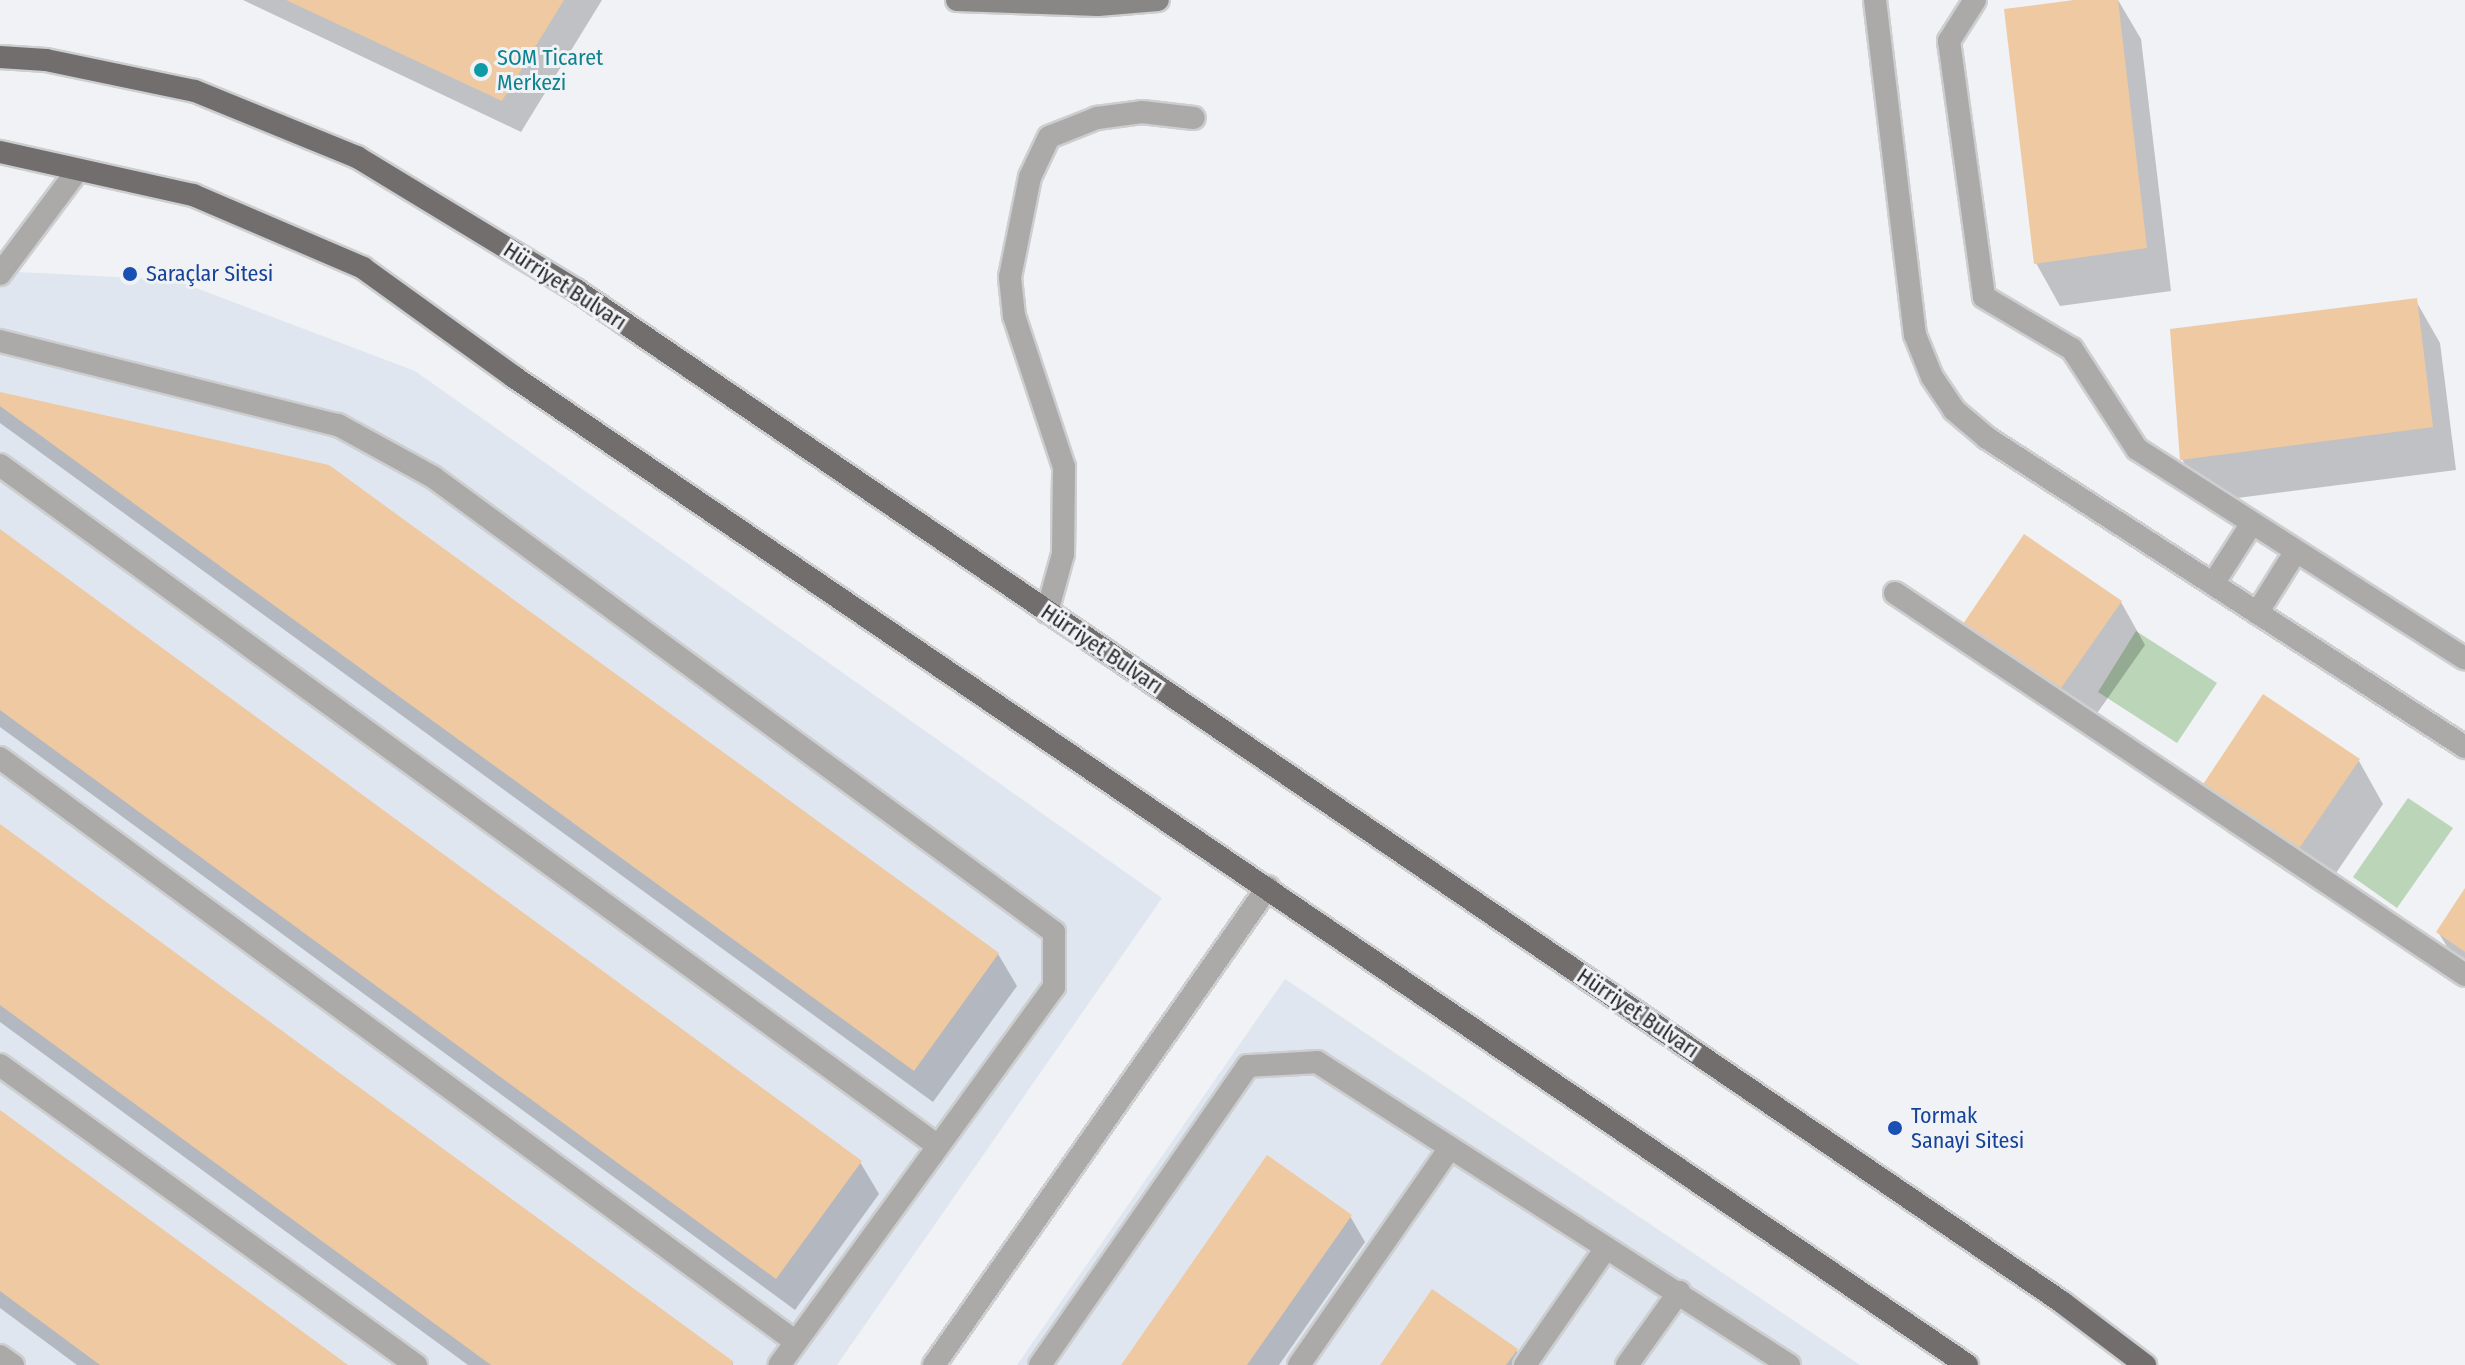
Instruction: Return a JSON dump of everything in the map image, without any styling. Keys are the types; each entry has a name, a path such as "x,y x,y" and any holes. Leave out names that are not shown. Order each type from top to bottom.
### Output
{"main road":[{"path":"957,0 1098,5 1158,0"},
{"name":"Hürriyet Bulvarı","path":"0,57 46,60 195,91 357,157 576,290 2063,1303 2145,1365"},
{"path":"0,152 193,195 363,268 514,377 1967,1365"}],"street":[{"path":"1875,0 1915,335 1932,377 1954,410 1987,438 2465,747"},
{"path":"1975,0 1949,41 1984,297 2072,349 2137,449 2465,659"},
{"path":"1047,612 1063,554 1064,467 1014,316 1010,277 1030,177 1049,137 1097,118 1142,112 1194,118"},
{"path":"0,274 77,171"},
{"path":"0,341 338,425 433,477 1054,932 1054,987 779,1365"},
{"path":"0,465 938,1146"},
{"path":"2213,584 2252,523"},
{"path":"2257,613 2296,551"},
{"path":"1895,593 2465,975"},
{"path":"0,758 796,1342"},
{"path":"934,1365 1268,887"},
{"path":"1040,1365 1248,1066 1317,1062 1604,1251 1679,1292 1789,1365"},
{"path":"0,1065 416,1365"},
{"path":"1299,1365 1450,1148"},
{"path":"1525,1365 1604,1251"},
{"path":"1627,1365 1679,1292"},
{"path":"0,1356 13,1365"}],"shaded area":[{"path":"0,271 175,280 415,371 1162,898 837,1365 0,1365"},
{"path":"1285,979 1860,1365 1017,1365"}],"green space":[{"path":"2136,631 2217,683 2177,743 2098,692"},
{"path":"2408,798 2453,828 2397,908 2353,877"}],"building":[{"name":"SOM Ticaret Merkezi","path":"286,0 564,0 502,101"},
{"path":"2074,0 2118,0 2147,248 2034,264 2004,9"},
{"path":"2417,298 2433,427 2180,460 2170,329"},
{"path":"0,392 329,465 999,953 914,1071 0,406"},
{"path":"0,529 862,1161 776,1279 0,710"},
{"path":"2024,534 2122,601 2061,688 1963,624"},
{"path":"2263,694 2360,759 2296,853 2200,789"},
{"path":"0,824 734,1362 732,1365 491,1365 0,1005"},
{"path":"2465,888 2465,952 2436,932"},
{"path":"0,1110 348,1365 100,1365 0,1291"},
{"path":"1267,1155 1352,1215 1247,1365 1121,1365"},
{"path":"1432,1289 1518,1349 1506,1365 1380,1365"}],"place":[{"name":"SOM Ticaret Merkezi","path":"481,70"},
{"name":"Saraçlar Sitesi","path":"130,274"},
{"name":"Tormak Sanayi Sitesi","path":"1895,1128"}]}
